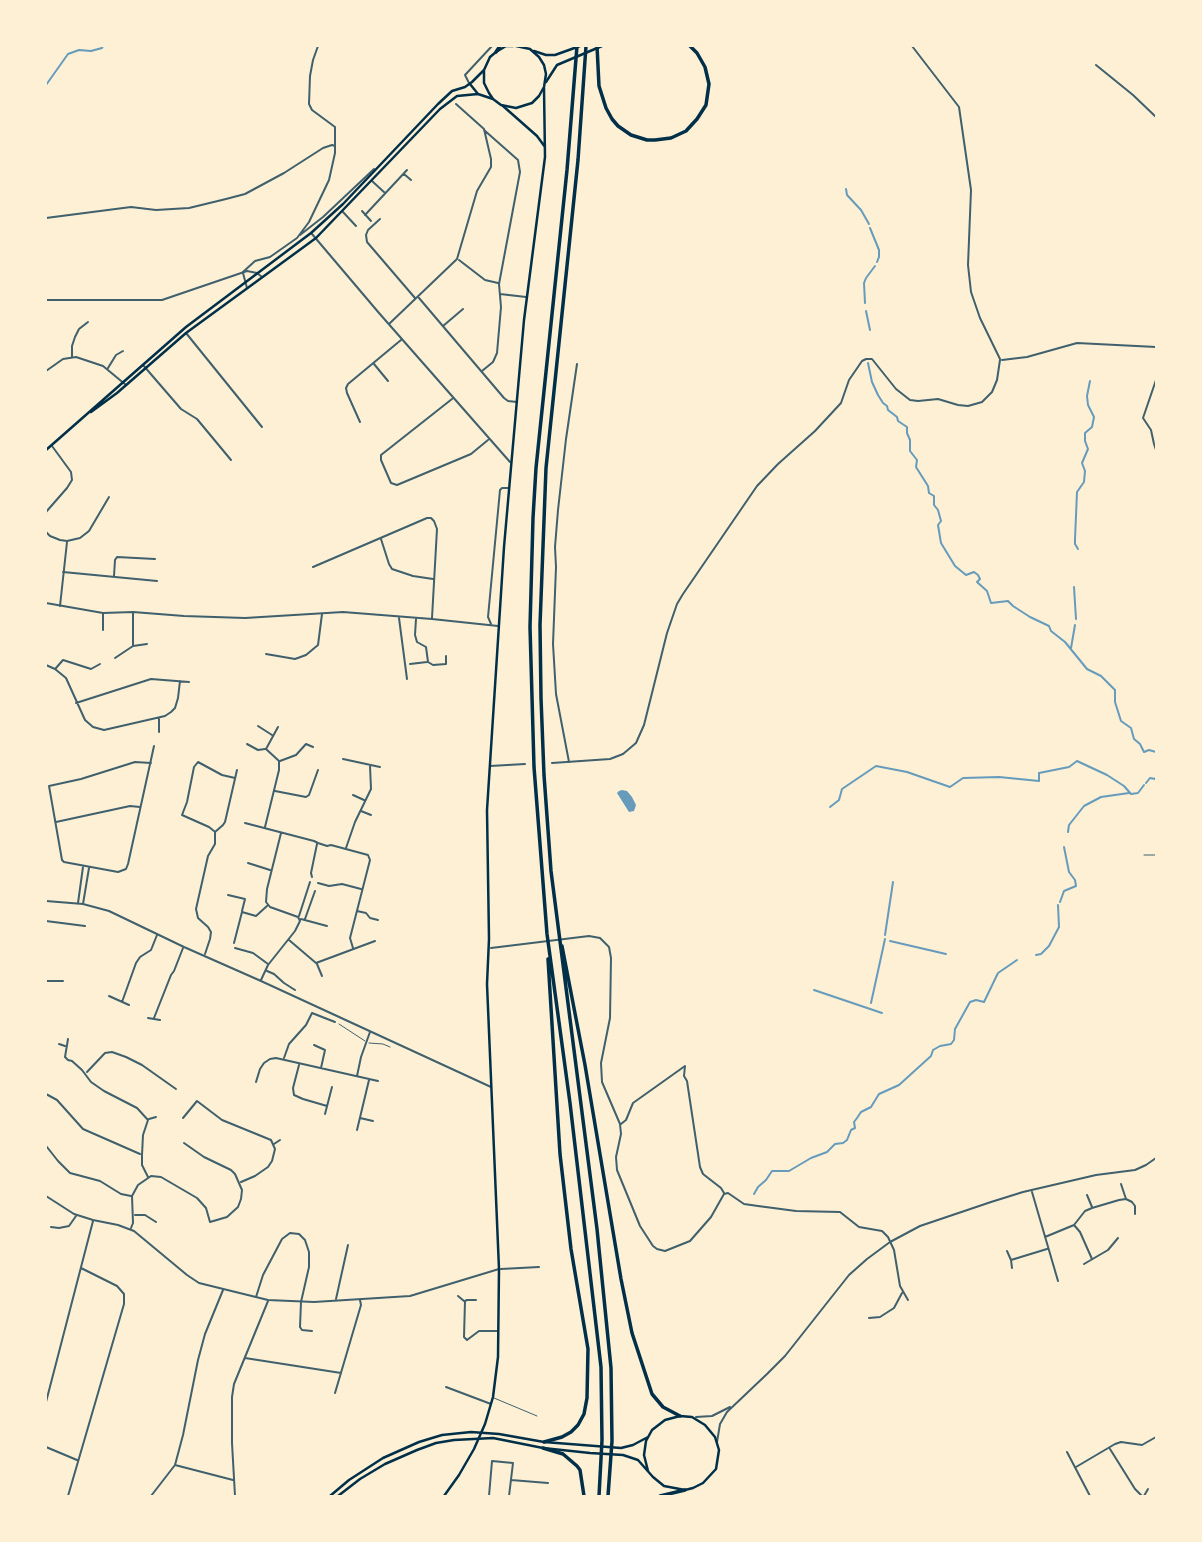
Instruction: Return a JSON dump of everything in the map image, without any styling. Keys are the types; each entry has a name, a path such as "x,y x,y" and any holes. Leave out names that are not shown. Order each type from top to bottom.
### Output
{"highway":[{"path":"496,52 500,46"},
{"path":"543,1445 571,1432 578,1425 587,1398 588,1349 571,1249 560,1154 534,766 530,627 533,518 541,418 579,46"},
{"path":"586,46 578,160 547,455 540,625 541,698 546,802 557,923 597,1229 611,1368 612,1441 608,1496"},
{"path":"600,46 599,86 606,108 618,126 631,135 646,140 671,138 686,131 698,119 706,105 709,83 705,67 690,46"},
{"path":"557,923 632,1333 652,1394 663,1407 680,1416"},
{"path":"547,934 601,1367 602,1440 598,1496"},
{"path":"543,1445 563,1454 577,1466 584,1496"},
{"path":"660,1496 685,1490"}],"main road":[{"path":"46,450 185,331 311,233 343,204 452,91 470,83 484,70 490,57 496,52 514,46 546,55 562,53 579,46"},
{"path":"545,82 557,65 600,46"},
{"path":"444,1496 474,1449 485,1424 493,1397 498,1357 499,1269 487,984 487,810 509,488 527,297 544,167 546,74 540,57 530,49"},
{"path":"484,70 486,88 493,99"},
{"path":"470,83 478,94"},
{"path":"501,104 516,108 524,106 532,103 544,88"},
{"path":"185,331 316,238 440,108 457,96 478,94 493,99 537,136 545,147"},
{"path":"338,1496 385,1464 436,1443 493,1438 590,1453 622,1454 636,1459 656,1480 664,1486 685,1490 698,1486 712,1474 718,1462 714,1435 705,1425 691,1418 680,1416 662,1421 648,1437 644,1452 648,1471"},
{"path":"330,1496 349,1479 383,1458 419,1441 442,1435 471,1432 499,1434 543,1445 621,1448 648,1437"}],"street":[{"path":"297,238 309,222 329,180 335,153 335,127 310,107 310,76 318,46"},
{"path":"470,83 465,75 492,46"},
{"path":"552,762 614,758 630,749 639,738 645,725 675,603 757,486 841,403 849,380 862,361 872,359 896,389 910,400 939,398 968,406 982,402 992,392 1000,360 971,292 968,265 971,190 959,107 912,46"},
{"path":"1096,65 1157,117"},
{"path":"456,104 517,160 520,166 499,284 501,307 496,358 482,371"},
{"path":"389,324 457,259 474,199 491,167 484,129"},
{"path":"46,218 131,207 156,210 189,208 218,201 245,194 323,148 335,146"},
{"path":"242,272 255,261 270,257 297,238 387,158"},
{"path":"365,215 407,170"},
{"path":"404,174 411,180"},
{"path":"372,181 386,193"},
{"path":"343,211 356,226"},
{"path":"362,211 371,221"},
{"path":"380,219 368,230 367,242 508,401 517,402"},
{"path":"311,233 512,464"},
{"path":"457,259 485,280 499,284"},
{"path":"242,272 247,289"},
{"path":"46,300 162,300 242,272 257,273 263,277"},
{"path":"500,295 527,297"},
{"path":"443,326 463,309"},
{"path":"72,356 73,342 79,329 88,323"},
{"path":"76,324 79,329"},
{"path":"185,331 262,427"},
{"path":"360,422 346,388 401,339"},
{"path":"1000,360 1027,358 1077,343 1157,347"},
{"path":"108,369 116,355 123,351"},
{"path":"46,371 72,356 108,369 124,384"},
{"path":"374,363 388,381"},
{"path":"569,762 556,694 553,660 555,547 577,363"},
{"path":"46,364 50,368"},
{"path":"144,366 181,410 197,419 231,460"},
{"path":"1157,380 1143,418 1151,430 1157,450"},
{"path":"453,399 381,455 390,483 397,485 471,454 489,439"},
{"path":"46,512 72,480 71,471 51,445"},
{"path":"491,625 488,617 500,490 509,488"},
{"path":"46,531 55,539 67,541 80,538 89,531 109,497"},
{"path":"313,567 427,518 434,521 437,529 432,619"},
{"path":"381,538 392,569 433,579"},
{"path":"60,606 67,541"},
{"path":"114,577 117,557 155,559"},
{"path":"63,572 157,581"},
{"path":"46,603 103,613 245,618 343,612 499,626"},
{"path":"134,612 134,646"},
{"path":"103,613 103,630"},
{"path":"266,654 295,659 306,655 318,645 321,614"},
{"path":"399,617 407,679"},
{"path":"416,618 415,635 417,642 426,648 428,662"},
{"path":"115,658 134,646 147,644"},
{"path":"410,664 446,664 446,656"},
{"path":"55,669 64,660 91,669 100,664"},
{"path":"46,665 66,678 85,720 93,727 104,730 165,716 175,708 180,681"},
{"path":"76,703 151,679 189,681"},
{"path":"159,718 159,732"},
{"path":"258,726 273,735"},
{"path":"266,749 278,727"},
{"path":"247,744 258,750 266,749 279,761 265,828"},
{"path":"279,761 296,755 306,744 313,747"},
{"path":"150,763 135,762 49,786 62,860 118,872 126,869 154,746"},
{"path":"343,759 380,767"},
{"path":"215,832 182,815 195,764 201,763 222,775 235,778"},
{"path":"489,766 525,764"},
{"path":"346,849 372,784 370,765"},
{"path":"204,955 211,932 198,918 196,909 208,856 215,844 215,832 225,822 237,770"},
{"path":"274,790 306,797 318,770"},
{"path":"353,795 365,801"},
{"path":"55,822 130,806 141,807"},
{"path":"360,810 371,815"},
{"path":"245,823 368,855 370,860 350,938 353,948"},
{"path":"281,832 266,902 299,918 327,926"},
{"path":"312,877 318,844"},
{"path":"248,863 271,870"},
{"path":"77,904 83,866"},
{"path":"83,904 89,867"},
{"path":"261,981 268,965 295,931 310,882"},
{"path":"318,883 329,886 342,884 362,889"},
{"path":"305,919 315,891"},
{"path":"228,895 245,899 234,943"},
{"path":"46,901 83,904 109,911 492,1088"},
{"path":"242,912 256,916 268,905"},
{"path":"357,911 378,920"},
{"path":"46,921 85,926"},
{"path":"122,1002 136,963 151,950 157,934"},
{"path":"488,948 589,936 605,942 610,951 610,1018 601,1073 604,1090 621,1124 616,1155 617,1170 642,1229 657,1249 665,1251 690,1241 711,1217 724,1194"},
{"path":"289,939 316,963 322,976"},
{"path":"316,963 375,941"},
{"path":"154,1018 184,947"},
{"path":"234,948 253,953 268,965"},
{"path":"266,971 295,990"},
{"path":"46,981 63,981"},
{"path":"109,996 129,1005"},
{"path":"284,1059 289,1044 306,1025 312,1013 337,1023"},
{"path":"148,1018 160,1020"},
{"path":"357,1076 370,1031"},
{"path":"68,1039 65,1057 86,1073 92,1082 137,1108 148,1120"},
{"path":"59,1044 66,1046"},
{"path":"314,1045 325,1051 320,1069"},
{"path":"102,1047 105,1053"},
{"path":"86,1073 105,1053"},
{"path":"105,1053 120,1054 134,1060 176,1089"},
{"path":"256,1082 260,1069 270,1059 284,1059 378,1081"},
{"path":"299,1064 294,1094 327,1105"},
{"path":"621,1124 626,1120 633,1103 685,1066 684,1076 687,1081 699,1167 724,1194"},
{"path":"357,1130 369,1079"},
{"path":"325,1114 332,1087"},
{"path":"46,1094 57,1100 83,1129 142,1154"},
{"path":"183,1118 197,1101 217,1117 266,1138 273,1144 274,1155 268,1167 240,1183"},
{"path":"148,1120 156,1117"},
{"path":"360,1118 373,1121"},
{"path":"148,1120 143,1135 142,1154 142,1165 148,1177"},
{"path":"273,1144 280,1140"},
{"path":"131,1229 132,1196 138,1185 155,1175 197,1198 206,1208 210,1222 227,1217 238,1207 241,1199 240,1183 231,1170 204,1157 184,1143"},
{"path":"46,1148 70,1173 100,1181 121,1194 132,1196"},
{"path":"717,1443 720,1424 733,1405 785,1356 849,1275 890,1242 929,1222 1031,1190 1096,1175 1135,1170 1157,1158"},
{"path":"1121,1184 1126,1199"},
{"path":"1031,1190 1058,1281"},
{"path":"724,1194 728,1193 744,1204 796,1211 840,1212 859,1227 883,1231 895,1252 903,1292 908,1300"},
{"path":"1087,1195 1092,1208"},
{"path":"46,1196 76,1215 131,1229 199,1283 268,1300 301,1302 410,1296 499,1269 539,1267"},
{"path":"1045,1237 1074,1224 1085,1211 1126,1199 1135,1206 1135,1214"},
{"path":"51,1227 69,1226 76,1215"},
{"path":"133,1215 145,1215 156,1222"},
{"path":"46,1402 93,1220"},
{"path":"1074,1224 1093,1260"},
{"path":"256,1297 263,1275 282,1238 285,1235 299,1234 305,1240 309,1252 300,1327 302,1330 312,1331"},
{"path":"1084,1264 1108,1250 1118,1238"},
{"path":"336,1301 348,1245"},
{"path":"1011,1260 1048,1249"},
{"path":"1007,1251 1012,1268"},
{"path":"68,1496 124,1304 124,1294 117,1286 80,1268"},
{"path":"151,1496 175,1465 205,1334 223,1289"},
{"path":"869,1318 880,1317 892,1310 903,1292"},
{"path":"458,1296 465,1301 477,1300"},
{"path":"335,1393 361,1305 360,1299"},
{"path":"235,1496 232,1397 234,1384 268,1300"},
{"path":"465,1301 463,1334 467,1340 480,1331 498,1331"},
{"path":"244,1358 341,1373"},
{"path":"446,1387 491,1405"},
{"path":"691,1418 712,1416 733,1405"},
{"path":"1076,1467 1121,1442 1142,1446 1157,1437"},
{"path":"46,1447 78,1460"},
{"path":"1110,1448 1135,1489 1143,1496 1148,1489"},
{"path":"1067,1452 1090,1496"},
{"path":"489,1496 492,1461 513,1463 509,1496"},
{"path":"175,1465 234,1480"},
{"path":"511,1480 548,1483"}],"lane":[{"path":"1144,855 1157,855"},
{"path":"337,1023 366,1042 390,1047"},
{"path":"493,1397 537,1416"}],"water":[{"path":"622,790 632,797 636,805 634,811 629,812 617,793"}],"waterway":[{"path":"46,85 68,54 79,50 91,51 103,46"},
{"path":"846,189 847,195 869,224"},
{"path":"870,228 879,250 877,262"},
{"path":"865,303 864,283 875,266"},
{"path":"866,311 870,330"},
{"path":"868,363 878,395 888,410 907,427 910,451 917,460 916,467 928,486 929,493 934,496 934,505 941,521 938,525 941,543 955,566 966,575 974,572 978,575 980,579 977,582 987,591 991,603 1008,601 1030,617 1049,626 1087,669 1101,676 1115,690 1115,702 1121,721 1131,728 1134,739 1144,752 1156,752"},
{"path":"1078,549 1075,544 1077,492 1084,482 1085,471 1082,463 1088,449 1085,433 1092,427 1094,417 1088,405 1090,381"},
{"path":"1074,587 1076,619"},
{"path":"1071,648 1075,625"},
{"path":"830,807 839,800 842,789 876,766 907,772 950,787 963,778 999,777 1039,781 1039,773 1069,767 1077,761 1107,775 1131,794 1138,793 1144,785"},
{"path":"1146,783 1150,778 1156,777"},
{"path":"1068,832 1069,825 1084,806 1101,797 1129,793"},
{"path":"1060,902 1064,891 1076,886 1069,872 1064,847"},
{"path":"885,935 893,882"},
{"path":"1036,955 1049,946 1059,927 1058,905"},
{"path":"871,1003 885,939"},
{"path":"890,941 946,954"},
{"path":"754,1194 772,1171 789,1171 827,1152 835,1144 847,1140 851,1130 855,1128 854,1122 861,1112 871,1107 879,1094 899,1085 931,1056 933,1050 951,1044 955,1029 970,1002 984,1002 998,973 1017,960"},
{"path":"814,990 882,1013"}]}
